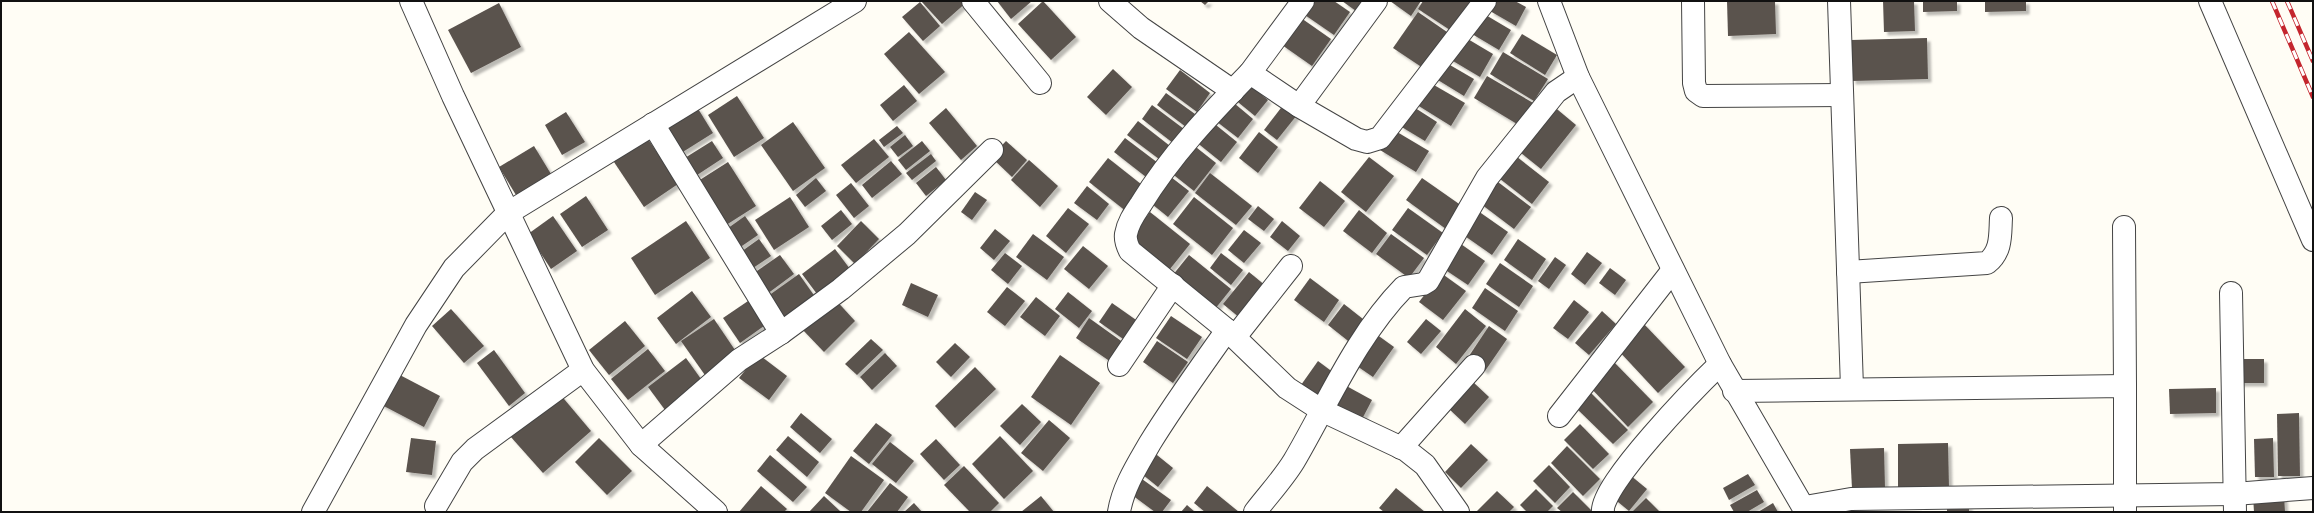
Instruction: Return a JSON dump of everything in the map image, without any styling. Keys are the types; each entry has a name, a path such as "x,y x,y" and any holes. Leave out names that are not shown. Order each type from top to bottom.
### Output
{"street":[{"path":"412,1 508,213 583,370 641,445 716,512"},
{"path":"313,512 416,325 454,268 508,213 855,1"},
{"path":"973,1 1040,83"},
{"path":"1110,1 1141,28 1233,91"},
{"path":"1303,1 1250,73 1186,142 1151,188 1129,223 1126,242 1130,251 1231,333 1287,388 1321,410 1401,448 1425,465 1458,512"},
{"path":"1299,106 1376,1"},
{"path":"1250,73 1299,106 1356,139 1367,142 1380,138 1485,1"},
{"path":"1549,1 1578,77 1720,364 1734,391 1806,510 1851,499 2032,504 2234,503 2313,488"},
{"path":"1692,1 1694,83 1696,91 1703,96 1841,95"},
{"path":"1839,1 1852,388"},
{"path":"2210,1 2313,240"},
{"path":"1255,512 1293,462 1321,410 1371,329 1404,287 1423,284 1428,281 1487,178 1556,92 1578,77"},
{"path":"653,124 781,333"},
{"path":"641,445 739,360 781,333 841,289 907,234 992,150"},
{"path":"1848,272 1987,263 1999,250 2001,218"},
{"path":"2124,228 2125,503"},
{"path":"1119,512 1120,504 1134,471 1166,418 1231,333 1291,266"},
{"path":"1559,416 1673,270"},
{"path":"1119,365 1173,285"},
{"path":"2231,293 2234,503"},
{"path":"1603,512 1604,500 1644,445 1680,402 1720,364"},
{"path":"1401,448 1474,366"},
{"path":"438,510 462,462 475,449 583,370"},
{"path":"1734,391 1852,388 2125,386"}],"building":[{"path":"921,1 968,1 942,24"},
{"path":"997,1 1032,1 1011,19"},
{"path":"1043,1 1076,37 1051,60 1018,24"},
{"path":"1200,1 1209,1 1205,5"},
{"path":"1310,1 1334,1 1350,12 1334,35 1302,13"},
{"path":"1342,1 1362,1 1356,11"},
{"path":"1390,1 1421,1 1411,16"},
{"path":"1423,1 1474,1 1453,32 1418,9"},
{"path":"1496,1 1515,1 1526,7 1516,26 1490,11"},
{"path":"1727,1 1775,1 1776,34 1728,36"},
{"path":"1883,1 1914,1 1915,31 1884,32"},
{"path":"1923,1 1957,1 1957,11 1923,12"},
{"path":"1985,1 2026,1 2026,11 1985,12"},
{"path":"920,2 940,26 923,41 902,17"},
{"path":"499,3 521,47 471,73 448,30"},
{"path":"1418,12 1447,32 1423,68 1393,48"},
{"path":"1484,14 1511,30 1499,50 1472,34"},
{"path":"1301,18 1331,39 1312,66 1282,45"},
{"path":"909,32 945,72 919,94 884,54"},
{"path":"1522,34 1557,55 1545,75 1510,53"},
{"path":"1461,35 1493,54 1480,77 1448,58"},
{"path":"1927,38 1928,79 1852,81 1851,40"},
{"path":"1503,52 1548,79 1534,101 1490,74"},
{"path":"1443,61 1474,79 1464,96 1433,77"},
{"path":"1113,69 1132,87 1106,115 1087,97"},
{"path":"1180,70 1210,93 1197,112 1166,89"},
{"path":"1487,76 1535,104 1522,127 1474,98"},
{"path":"1427,81 1465,103 1451,126 1414,103"},
{"path":"1246,82 1268,100 1255,116 1233,98"},
{"path":"904,85 917,101 893,121 880,105"},
{"path":"1166,93 1195,114 1186,127 1157,105"},
{"path":"737,96 764,138 734,157 708,115"},
{"path":"1228,98 1253,119 1238,138 1212,118"},
{"path":"1284,104 1297,115 1277,140 1264,130"},
{"path":"1152,105 1184,129 1173,143 1142,119"},
{"path":"1552,105 1576,125 1541,169 1516,149"},
{"path":"1412,106 1437,122 1425,141 1400,126"},
{"path":"697,107 713,133 678,155 662,129"},
{"path":"946,108 977,146 961,160 929,123"},
{"path":"566,112 585,142 562,155 545,125"},
{"path":"1138,121 1170,146 1159,159 1127,135"},
{"path":"1211,121 1237,142 1221,162 1195,141"},
{"path":"793,122 825,168 793,191 761,145"},
{"path":"897,126 903,133 884,147 879,140"},
{"path":"1392,129 1429,151 1416,172 1380,150"},
{"path":"1259,132 1278,147 1258,173 1239,158"},
{"path":"905,135 913,146 898,157 890,147"},
{"path":"646,136 678,184 644,207 612,159"},
{"path":"1125,138 1158,163 1146,177 1114,152"},
{"path":"874,139 889,157 856,183 841,165"},
{"path":"712,141 723,158 691,179 680,161"},
{"path":"922,141 930,151 906,170 898,160"},
{"path":"1006,141 1027,160 1012,177 991,157"},
{"path":"1192,144 1216,163 1194,191 1170,172"},
{"path":"534,146 551,174 516,195 499,167"},
{"path":"1512,153 1549,182 1532,204 1495,175"},
{"path":"931,154 936,161 912,180 906,173"},
{"path":"1369,157 1394,176 1366,212 1341,192"},
{"path":"1108,158 1146,188 1127,212 1089,182"},
{"path":"1029,160 1058,186 1040,207 1011,180"},
{"path":"891,161 902,174 872,198 862,185"},
{"path":"728,162 756,206 723,227 695,183"},
{"path":"936,167 946,180 926,196 916,183"},
{"path":"1210,173 1252,206 1236,225 1195,193"},
{"path":"1167,174 1189,191 1168,217 1147,200"},
{"path":"816,178 826,191 805,207 796,195"},
{"path":"1422,178 1462,206 1446,229 1406,200"},
{"path":"1494,179 1531,207 1514,229 1477,201"},
{"path":"1320,181 1345,201 1324,227 1299,208"},
{"path":"851,183 869,206 854,218 836,195"},
{"path":"1087,186 1109,204 1097,220 1074,203"},
{"path":"975,192 987,200 972,220 961,212"},
{"path":"586,196 608,230 582,247 560,214"},
{"path":"790,197 809,227 774,250 755,220"},
{"path":"1194,197 1233,228 1212,255 1173,224"},
{"path":"1258,206 1274,219 1264,231 1248,219"},
{"path":"1068,208 1089,224 1066,253 1046,236"},
{"path":"1408,208 1443,233 1427,255 1392,230"},
{"path":"841,210 852,224 832,240 821,226"},
{"path":"1359,210 1387,233 1372,253 1343,231"},
{"path":"1478,211 1508,232 1492,255 1462,234"},
{"path":"1150,212 1190,244 1170,269 1130,237"},
{"path":"553,216 577,251 551,269 528,234"},
{"path":"745,216 758,235 736,250 724,231"},
{"path":"686,221 710,258 655,295 631,258"},
{"path":"861,221 879,239 855,264 837,246"},
{"path":"1282,221 1300,236 1288,251 1270,237"},
{"path":"995,229 1010,241 994,260 980,248"},
{"path":"1244,230 1261,243 1244,263 1228,250"},
{"path":"1033,234 1064,257 1047,280 1016,257"},
{"path":"1391,234 1424,258 1409,278 1376,254"},
{"path":"759,239 771,256 750,270 738,254"},
{"path":"1518,239 1546,259 1532,280 1504,260"},
{"path":"1458,242 1485,261 1468,285 1441,267"},
{"path":"1083,246 1108,266 1089,289 1064,269"},
{"path":"835,249 853,273 820,298 802,274"},
{"path":"1587,252 1602,263 1585,285 1571,274"},
{"path":"1005,253 1022,266 1008,284 991,270"},
{"path":"1221,253 1243,270 1231,285 1210,268"},
{"path":"780,255 794,274 767,294 754,273"},
{"path":"1189,255 1231,289 1215,309 1172,276"},
{"path":"1555,257 1566,265 1549,289 1538,281"},
{"path":"1500,263 1533,286 1519,307 1486,284"},
{"path":"1610,268 1626,280 1615,295 1599,283"},
{"path":"1249,272 1266,286 1240,318 1223,304"},
{"path":"1441,273 1466,291 1443,320 1419,302"},
{"path":"799,274 818,301 788,323 768,296"},
{"path":"1310,278 1339,300 1324,322 1294,300"},
{"path":"911,283 938,295 928,317 902,305"},
{"path":"1007,287 1025,301 1005,326 987,312"},
{"path":"1485,288 1518,311 1505,331 1472,308"},
{"path":"692,291 711,317 676,344 657,318"},
{"path":"1068,292 1092,311 1079,328 1055,309"},
{"path":"833,297 855,321 824,352 801,328"},
{"path":"1036,297 1060,316 1045,336 1020,317"},
{"path":"751,299 768,323 740,343 723,318"},
{"path":"1574,300 1589,312 1568,339 1553,328"},
{"path":"1112,303 1139,322 1126,341 1099,322"},
{"path":"1344,304 1368,323 1352,344 1328,325"},
{"path":"451,309 484,346 464,363 432,326"},
{"path":"1465,309 1486,326 1456,364 1436,347"},
{"path":"1602,311 1616,324 1589,355 1575,343"},
{"path":"1171,316 1202,337 1187,359 1156,338"},
{"path":"1089,318 1124,343 1111,362 1076,338"},
{"path":"714,319 739,356 707,378 681,341"},
{"path":"1426,319 1441,331 1421,354 1407,342"},
{"path":"625,321 645,346 609,375 589,350"},
{"path":"1643,323 1685,367 1658,393 1617,349"},
{"path":"1489,326 1507,339 1485,371 1467,359"},
{"path":"1376,334 1394,347 1373,377 1354,364"},
{"path":"871,339 883,350 857,375 845,364"},
{"path":"1157,341 1188,362 1173,383 1143,362"},
{"path":"955,343 970,357 951,377 936,362"},
{"path":"648,349 665,371 628,400 611,379"},
{"path":"494,350 525,393 509,406 477,363"},
{"path":"885,353 897,366 872,390 860,377"},
{"path":"758,354 787,376 769,400 739,378"},
{"path":"1060,355 1100,383 1071,425 1031,397"},
{"path":"686,358 706,386 668,414 648,387"},
{"path":"2239,359 2264,359 2264,383 2239,383"},
{"path":"1612,360 1653,402 1628,427 1587,384"},
{"path":"1318,361 1334,373 1318,397 1301,385"},
{"path":"975,367 996,389 955,428 935,406"},
{"path":"396,373 440,396 424,427 380,404"},
{"path":"1472,381 1489,397 1465,424 1448,408"},
{"path":"1341,383 1372,400 1360,423 1328,406"},
{"path":"2216,388 2216,413 2170,414 2169,389"},
{"path":"1588,390 1628,430 1613,444 1573,405"},
{"path":"559,393 591,431 543,473 510,436"},
{"path":"1022,404 1041,422 1020,445 1000,426"},
{"path":"801,413 832,439 820,453 790,427"},
{"path":"2299,413 2300,476 2278,476 2277,414"},
{"path":"1049,420 1070,438 1043,471 1021,453"},
{"path":"876,423 892,435 869,464 853,451"},
{"path":"1580,424 1609,454 1593,469 1564,440"},
{"path":"788,436 819,462 807,477 776,450"},
{"path":"1000,436 1033,471 1004,499 972,464"},
{"path":"411,438 436,441 432,475 406,472"},
{"path":"599,438 632,471 607,495 575,462"},
{"path":"2273,438 2274,477 2255,477 2254,439"},
{"path":"936,439 960,465 944,480 920,454"},
{"path":"890,442 914,461 896,483 872,464"},
{"path":"1948,443 1949,488 1898,489 1898,444"},
{"path":"1471,444 1488,460 1461,488 1445,472"},
{"path":"1567,446 1600,479 1583,496 1551,463"},
{"path":"1884,448 1885,488 1852,489 1850,449"},
{"path":"1152,451 1173,468 1158,487 1137,470"},
{"path":"770,455 807,487 793,502 757,471"},
{"path":"851,456 884,480 861,512 851,512 825,493"},
{"path":"1549,465 1570,487 1555,503 1533,481"},
{"path":"964,466 999,503 990,512 970,512 944,485"},
{"path":"1748,474 1755,485 1729,500 1723,488"},
{"path":"1630,475 1647,489 1629,511 1612,497"},
{"path":"1142,479 1171,500 1162,512 1155,512 1132,495"},
{"path":"890,483 908,497 897,512 867,512"},
{"path":"761,486 787,509 784,512 739,512"},
{"path":"1207,486 1239,512 1205,512 1194,503"},
{"path":"1396,488 1425,512 1384,512 1379,508"},
{"path":"1536,489 1553,506 1547,512 1527,512 1520,505"},
{"path":"1757,490 1764,502 1747,512 1734,512 1730,505"},
{"path":"1497,491 1514,507 1509,512 1476,512"},
{"path":"1573,492 1593,512 1562,512 1557,508"},
{"path":"2284,495 2285,512 2254,512 2253,496"},
{"path":"824,496 841,512 809,512"},
{"path":"1041,496 1054,512 1021,512"},
{"path":"1646,498 1660,512 1632,512"},
{"path":"914,503 922,512 904,512"},
{"path":"1773,503 1778,512 1758,512"},
{"path":"1187,505 1195,512 1181,512"},
{"path":"1969,506 1969,512 1947,512 1947,508"}],"railway":[{"path":"2272,1 2313,97"},
{"path":"2287,1 2313,61"}]}
